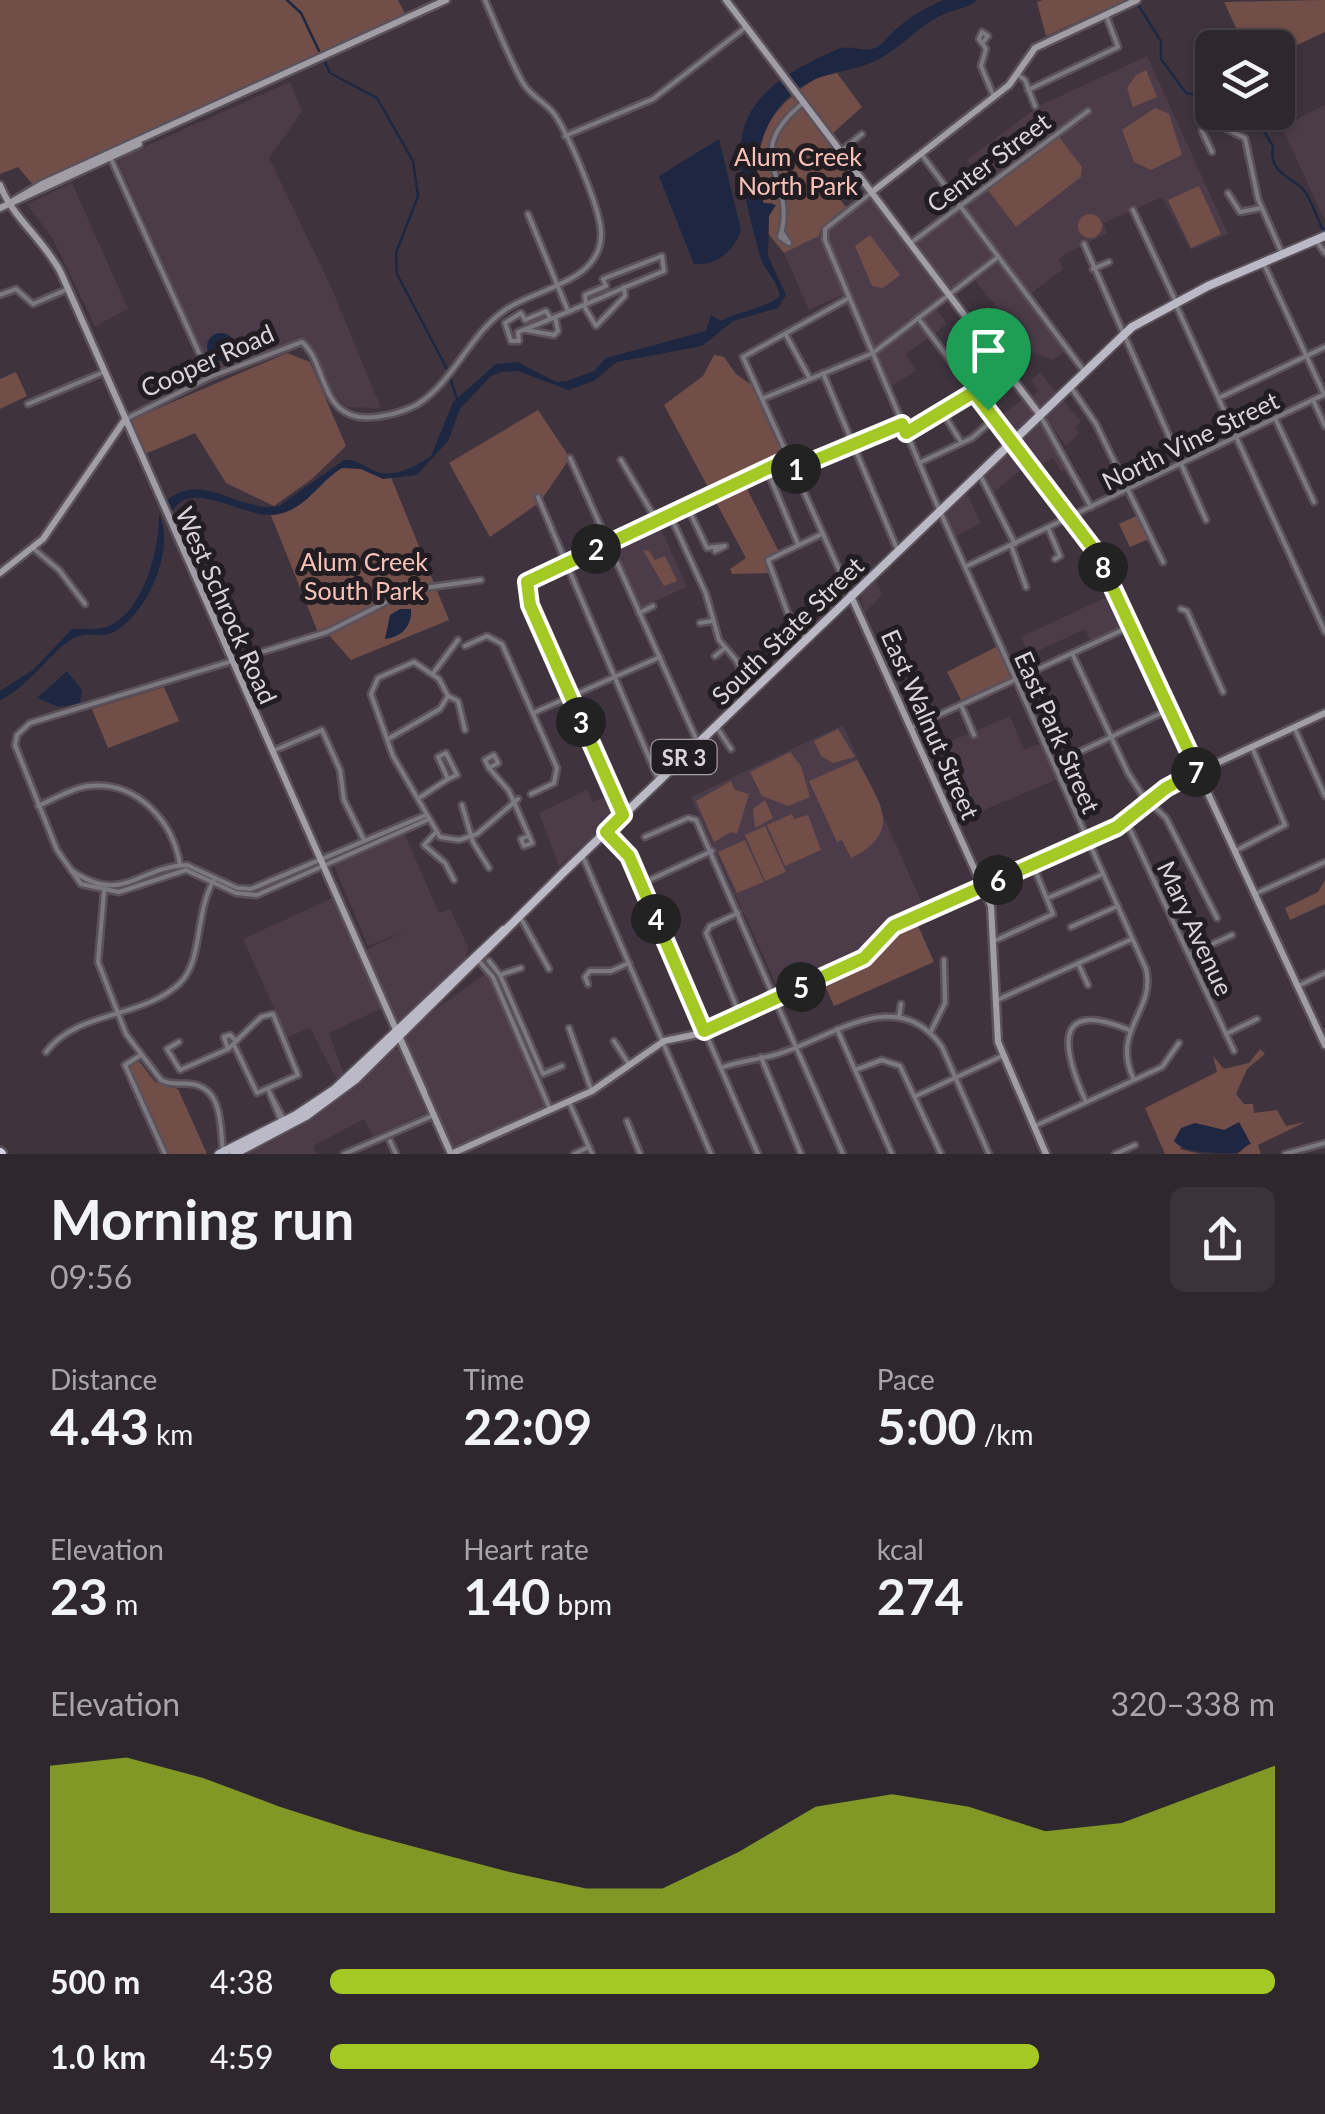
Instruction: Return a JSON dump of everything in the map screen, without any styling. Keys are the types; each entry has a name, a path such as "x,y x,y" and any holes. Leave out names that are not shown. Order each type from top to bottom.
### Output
{"main road":[{"path":"4,206 42,184 446,0"},
{"path":"726,0 1040,415"},
{"path":"872,192 994,97 1035,48 1137,0"},
{"path":"4,206 111,159 140,142"},
{"name":"West Schrock Road","path":"0,185 4,206 42,242 68,290 451,1154"},
{"name":"SR 3","path":"1012,442 1122,336 1175,303 1262,260 1325,236"},
{"name":"Cooper Road","path":"0,573 34,549 124,420"},
{"path":"1012,442 1096,552 1325,1045"},
{"name":"South State Street","path":"476,958 1012,442"},
{"name":"East Walnut Street","path":"850,596 993,913 1002,1056 1046,1154"},
{"path":"451,1154 592,1091 663,1042 704,1031 864,958 894,926 1088,841 1126,821 1148,802 1198,771 1325,712"},
{"path":"346,1083 476,958"},
{"path":"226,1151 309,1110 346,1083 476,958"},
{"path":"226,1151 251,1150 309,1110"}],"street":[{"path":"423,0 427,9"},
{"name":"Cooper Road","path":"124,420 210,377 302,342 339,408 363,417 397,412 414,406 438,387 492,320 592,262 601,234 556,116 522,80 485,0"},
{"path":"1028,90 1118,47 1106,14"},
{"path":"564,136 656,98 746,28"},
{"path":"984,41 981,66 994,97"},
{"path":"1017,74 1034,106"},
{"path":"782,232 771,144 777,126 802,100"},
{"name":"Center Street","path":"910,243 1088,111"},
{"path":"1212,152 1202,131 1208,120 1245,138 1262,208 1281,251"},
{"path":"840,151 862,134"},
{"path":"921,154 1084,371"},
{"path":"111,159 210,377"},
{"name":"East Park Street","path":"872,192 823,233 919,464 1148,980 1129,1030 1125,1054 1134,1080"},
{"path":"1228,193 1240,212 1262,208"},
{"path":"1133,210 1325,632"},
{"path":"528,214 568,312"},
{"path":"1314,238 1325,253"},
{"path":"1084,244 1206,520"},
{"path":"526,330 554,336 558,331 553,318 546,311 525,320 519,313 506,324 512,342 520,340 518,332 526,330 553,318 568,312 585,304 624,287 664,271 660,255 603,279 606,286 586,295 585,304 596,326 625,296 624,287"},
{"path":"764,398 873,352 998,256"},
{"path":"1262,260 1325,394"},
{"path":"1093,268 1109,262"},
{"path":"0,295 16,290 33,304 68,290"},
{"path":"849,298 743,356 850,596"},
{"path":"918,318 1012,442"},
{"path":"785,333 810,379"},
{"path":"1218,398 1325,347"},
{"path":"906,433 1006,370"},
{"path":"28,404 104,372"},
{"path":"824,373 898,551"},
{"path":"1070,386 1096,424 1163,562"},
{"name":"North Vine Street","path":"966,567 1325,394"},
{"path":"1312,400 1325,426"},
{"path":"943,413 961,442"},
{"path":"1040,415 1091,507"},
{"path":"1275,418 1314,502"},
{"path":"919,464 994,420"},
{"path":"794,469 902,424"},
{"path":"570,458 698,743"},
{"path":"623,815 529,602 527,582 790,458"},
{"path":"621,460 657,521"},
{"path":"767,468 798,544"},
{"path":"979,473 1013,545 1026,587"},
{"path":"538,497 658,781"},
{"path":"687,506 707,548 715,550"},
{"path":"670,515 706,594 712,621 752,691"},
{"path":"1048,528 1060,556 1055,559"},
{"path":"806,639 788,614 769,559 822,534"},
{"path":"34,549 59,570 85,604"},
{"path":"427,818 251,889 237,888 180,867 130,890 104,889 81,884 69,870 16,756 18,734 30,723 327,632 410,590 481,580"},
{"path":"639,613 652,606"},
{"path":"1181,609 1188,611 1223,692"},
{"path":"700,623 712,621"},
{"path":"910,728 1131,626"},
{"path":"465,646 496,637 533,714 557,768 556,778 531,794"},
{"path":"433,672 458,640"},
{"path":"714,656 725,648"},
{"path":"1072,653 1110,737 1148,802 1169,823 1217,918"},
{"path":"533,714 660,658"},
{"path":"465,730 458,701 448,696 433,672 414,662 378,678 371,698 386,740 435,833 449,840 471,837 493,824 516,800"},
{"path":"386,740 440,709 448,696"},
{"path":"961,705 974,735"},
{"path":"1054,764 1170,709"},
{"path":"716,726 731,749"},
{"path":"1294,727 1325,796"},
{"path":"270,753 322,730 340,770 344,800 364,842"},
{"path":"1235,851 1285,825 1252,746"},
{"path":"419,798 457,775 446,753 438,757 448,779"},
{"path":"489,768 516,800 529,836"},
{"path":"1314,773 1325,768"},
{"path":"38,806 89,786 142,799 160,816 180,867"},
{"path":"462,805 471,837 489,868"},
{"path":"645,838 692,817 712,851 842,1154"},
{"name":"Mary Avenue","path":"1126,821 1234,1051"},
{"path":"606,832 629,856 758,1154"},
{"path":"435,833 424,845 445,863 454,880"},
{"path":"641,884 712,851"},
{"path":"582,855 711,1154"},
{"path":"1255,894 1325,862"},
{"path":"994,942 1054,914 1033,865"},
{"path":"1048,898 1102,874"},
{"path":"46,1052 61,1035 170,990 188,972 202,902 215,878"},
{"path":"104,889 98,962 119,1013 141,1055 166,1083 194,1084 210,1094 219,1113 226,1151"},
{"path":"1071,927 1118,906"},
{"path":"738,913 710,926 706,933 740,1015"},
{"path":"519,916 549,969"},
{"path":"1190,955 1232,935"},
{"path":"997,1000 1132,939"},
{"path":"476,958 492,977 550,1110"},
{"path":"930,1033 945,1003 944,960"},
{"path":"489,961 500,976 543,1074 562,1066"},
{"path":"588,984 585,977 590,971 611,971 628,963"},
{"path":"1078,964 1088,986"},
{"path":"500,976 521,968"},
{"path":"1298,986 1325,973"},
{"path":"1208,994 1222,988"},
{"path":"898,1017 901,1004"},
{"path":"179,1042 167,1050 180,1070 228,1049 235,1043 270,1013 298,1075 270,1093 256,1092 235,1043 230,1035 224,1037 228,1049"},
{"path":"721,1068 796,1047 868,1017 898,1017 930,1033 956,1077 988,1154"},
{"path":"1086,1102 1068,1062 1069,1036 1080,1025 1095,1019 1129,1030"},
{"path":"1226,1034 1258,1019"},
{"path":"569,1028 592,1091"},
{"path":"837,1029 892,1154"},
{"path":"614,1041 628,1063"},
{"path":"1034,1126 1169,1062 1179,1043"},
{"path":"141,1055 125,1065 165,1154"},
{"path":"916,1096 1002,1056"},
{"path":"760,1058 801,1154"},
{"path":"856,1070 873,1062 892,1062 906,1073 941,1154"},
{"path":"270,1093 284,1124"},
{"path":"569,1102 592,1154"},
{"path":"344,1154 434,1115"},
{"path":"627,1121 640,1154"},
{"path":"390,1141 396,1154"},
{"path":"1285,1154 1325,1143"},
{"path":"574,1154 589,1148"},
{"path":"1116,1154 1124,1150"}],"shaded area":[{"path":"1147,56 1228,234 1191,250 1162,197 1104,223 1107,233 1065,254 1059,260 1063,269 1026,297 1066,350 1053,360 1034,353 970,274 932,304 947,324 906,354 916,371 883,391 842,295 809,310 784,253 829,231 872,195 908,242 985,184 967,160 1039,106"},
{"path":"290,82 302,111 269,158 331,287 381,408 348,407 335,397 304,338 212,372 117,159"},
{"path":"1325,105 1325,221 1283,130 1295,130 1295,120"},
{"path":"72,183 128,309 95,326 53,239 27,204"},
{"path":"1040,373 1057,393 1040,409 1031,398 1038,391 1031,381"},
{"path":"1024,398 1035,414 1011,435 998,418"},
{"path":"1063,400 1081,421 1075,427 1079,433 1066,446 1045,417"},
{"path":"1042,420 1071,471 1061,471 1053,457 1036,469 1018,444"},
{"path":"1013,448 1026,465 994,492 985,474"},
{"path":"966,492 981,523 956,536 945,513"},
{"path":"659,524 687,587 641,607 613,545"},
{"path":"875,580 882,595 865,613 860,593"},
{"path":"1113,594 1127,625 1091,642 1085,629 1029,655 1021,637"},
{"path":"1010,716 1024,750 1041,744 1056,780 957,821 928,751"},
{"path":"843,725 925,910 889,926 855,959 780,993 691,797"},
{"path":"587,790 593,802 613,793 621,811 559,866 539,813"},
{"path":"399,834 405,835 439,913 450,909 468,947 463,974 408,1029 492,969 554,1108 451,1154 386,1006 329,1033 348,1086 342,1090 310,1028 287,1037 243,939 337,896 362,952 407,930 368,946 335,868 335,863"},
{"path":"392,1048 399,1050 426,1113 373,1136 364,1119 313,1146 317,1154 246,1154 332,1103"}],"green space":[{"path":"0,0 398,0 405,14 34,186 18,167 0,174"},
{"path":"1126,0 1046,36 1037,2"},
{"path":"1325,0 1325,32 1295,46 1295,30 1237,30 1224,2"},
{"path":"1146,70 1157,97 1133,107 1127,88 1136,75"},
{"path":"837,73 862,107 833,133 799,90 818,77"},
{"name":"Alum Creek North Park","path":"793,96 859,180 837,196 846,207 821,228 819,236 784,253 762,226 773,203 764,203 757,159 772,118"},
{"path":"1155,108 1169,114 1182,155 1151,170 1134,162 1122,130"},
{"path":"1055,132 1082,167 1081,177 1016,227 985,186"},
{"path":"1199,186 1221,234 1191,248 1168,200"},
{"path":"1090,214 1102,226 1090,238 1078,226"},
{"path":"870,235 900,275 883,288 872,286 855,246"},
{"path":"287,353 310,362 346,446 312,479 274,506 226,483 195,433 145,454 131,420"},
{"path":"714,355 724,357 736,374 757,389 786,456 709,489 664,405 703,376"},
{"path":"16,372 27,396 0,409 0,379"},
{"path":"538,410 570,458 540,502 490,537 449,463"},
{"name":"Alum Creek South Park","path":"359,464 376,474 390,475 449,620 351,660 327,633 319,635 270,513 342,465"},
{"path":"742,479 779,552 770,556 773,573 732,574 730,569 746,558 711,493"},
{"path":"1138,515 1149,539 1130,547 1119,524"},
{"path":"643,550 649,551 655,560 665,556 677,581 664,586"},
{"path":"998,646 1011,679 962,702 947,672"},
{"path":"164,687 179,721 108,748 92,709"},
{"path":"838,729 855,757 833,763 821,756 814,741"},
{"path":"790,752 801,766 810,797 788,806 762,796 750,772"},
{"path":"857,760 883,815 878,837 851,858 842,840 837,842 809,781"},
{"path":"731,781 735,790 749,794 737,834 731,832 714,842 696,801"},
{"path":"765,800 773,818 755,828 753,809"},
{"path":"792,814 794,819 808,815 821,850 785,866 767,825"},
{"path":"765,826 786,872 765,881 745,835"},
{"path":"745,840 764,882 737,893 718,852"},
{"path":"1325,880 1325,904 1290,920 1285,908 1318,892"},
{"path":"916,921 934,962 834,1006 823,981 872,957 893,931"},
{"path":"1260,1049 1265,1054 1247,1069 1236,1094 1244,1104 1253,1104 1254,1113 1277,1110 1286,1126 1305,1122 1258,1145 1261,1154 1237,1154 1243,1146 1224,1130 1195,1123 1180,1149 1200,1154 1165,1154 1145,1108 1217,1072 1213,1056 1224,1069 1249,1063"},
{"path":"139,1061 155,1082 178,1089 207,1154 168,1154 129,1067"}],"water":[{"path":"943,0 977,0 938,17 873,62 803,85 788,97 766,129 757,166 758,185 763,203 776,205 769,216 768,256 786,295 778,308 733,321 702,346 617,362 594,381 568,390 518,371 491,376 460,409 448,441 417,475 383,479 361,469 342,468 297,506 279,514 265,515 191,498 171,514 165,502 193,489 248,504 279,506 344,460 382,473 404,470 431,456 453,402 496,364 518,362 556,382 567,381 594,371 606,358 706,331 711,315 721,321 774,300 780,296 760,256 743,184 740,155 744,130 754,107 772,87 800,68 838,49 878,47 897,28"},
{"path":"719,139 741,230 724,256 694,264 659,176"},
{"path":"221,333 231,337 235,347 231,357 221,361 211,357 207,347 211,337"},
{"path":"159,514 164,545 161,562 138,610 114,632 69,641 22,686 0,700 0,691 33,670 72,629 107,627 133,606 153,559"},
{"path":"400,609 411,609 407,626 396,636 385,639 390,615"},
{"path":"67,671 82,690 80,703 59,707 37,698"},
{"path":"1239,1122 1251,1144 1238,1153 1195,1151 1174,1141 1181,1128 1195,1123 1224,1130"}],"waterway":[{"path":"287,0 301,13 320,53"},
{"path":"1138,5 1161,41 1161,59 1186,93 1195,95"},
{"path":"325,62 330,73 377,98 413,161 418,196 396,253 397,274 448,371"},
{"path":"1263,130 1273,146 1276,167 1304,190 1323,230"},
{"path":"450,377 457,399"}],"route":[{"path":"974,392 988,410 1096,552 1198,771 1166,788 1117,827 894,926 864,958 704,1031 629,856 606,832 623,815 530,605 527,582 790,458 794,469 902,424 906,433 950,410 974,392"}]}
